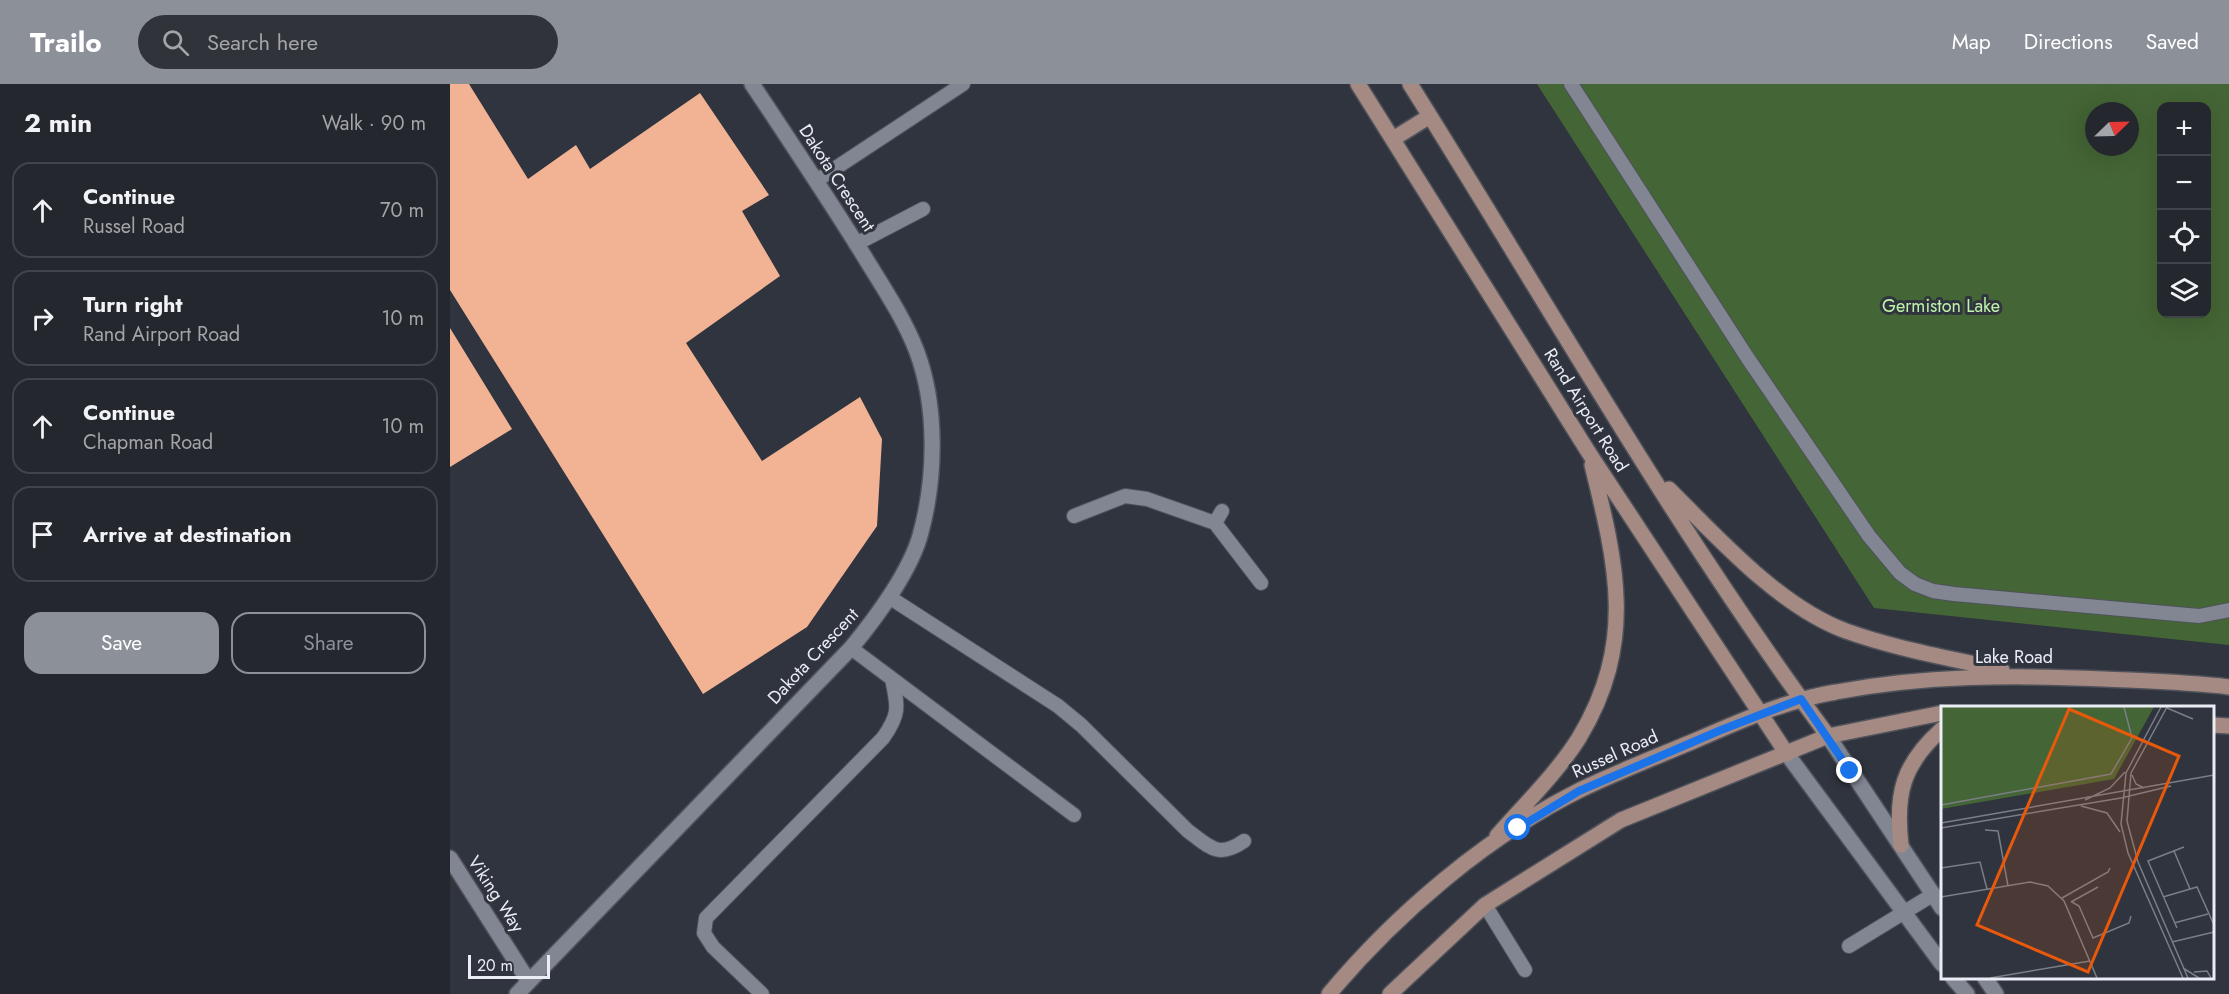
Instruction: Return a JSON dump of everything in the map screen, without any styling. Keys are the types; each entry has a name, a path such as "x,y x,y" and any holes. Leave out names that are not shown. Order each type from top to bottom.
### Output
{"main road":[{"name":"Rand Airport Road","path":"1358,84 1589,453 1787,754"},
{"name":"Rand Airport Road","path":"1410,84 1647,468 1828,736"},
{"path":"1393,139 1430,116"},
{"path":"1483,852 1578,739 1602,692 1614,657 1617,615 1612,561 1589,453"},
{"path":"1647,468 1771,587 1845,631 1917,651 2028,675"},
{"name":"Lake Road","path":"1801,699 1836,691 1950,677 2028,675 2194,683 2229,687"},
{"name":"Russel Road","path":"1329,994 1427,894 1483,852 1579,791 1760,714 1801,699"},
{"path":"1390,994 1485,905 1621,820 1828,736 1941,713"},
{"path":"2214,725 2229,726"},
{"path":"1901,844 1898,808 1905,774 1918,754 1941,730"}],"street":[{"name":"Dakota Crescent","path":"517,994 851,648 873,622 921,533 931,461 931,427 926,387 917,352 904,324 856,244 753,84"},
{"path":"1828,736 1941,906"},
{"path":"1787,754 1941,963"},
{"name":"Viking Way","path":"450,858 529,982"},
{"path":"1954,979 1967,994"},
{"path":"1986,979 1996,994"}],"lane":[{"path":"816,181 963,84"},
{"path":"1571,84 1748,357 1869,536 1900,573 1915,584 1933,591 1954,594 2199,615 2229,610"},
{"path":"856,244 923,209"},
{"path":"1074,516 1125,496 1147,499 1218,517 1261,583"},
{"path":"888,597 1058,706 1081,725 1188,831 1205,844 1217,851 1231,850 1244,842"},
{"path":"851,648 1074,815"},
{"path":"762,994 713,947 704,933 706,918 883,738 895,722 898,706 892,679"},
{"path":"1849,946 1904,910 1934,894"},
{"path":"1485,905 1525,970"}],"green space":[{"name":"Germiston Lake","path":"1537,84 2229,84 2229,645 1874,608"}],"building":[{"path":"450,84 469,84 528,179 576,145 590,169 700,93 769,195 742,211 780,276 686,343 762,461 860,397 882,439 877,526 807,627 703,694 450,290"},
{"path":"450,328 512,429 450,467"}],"route":[{"path":"1518,828 1579,791 1636,765 1801,699 1850,771"}]}
